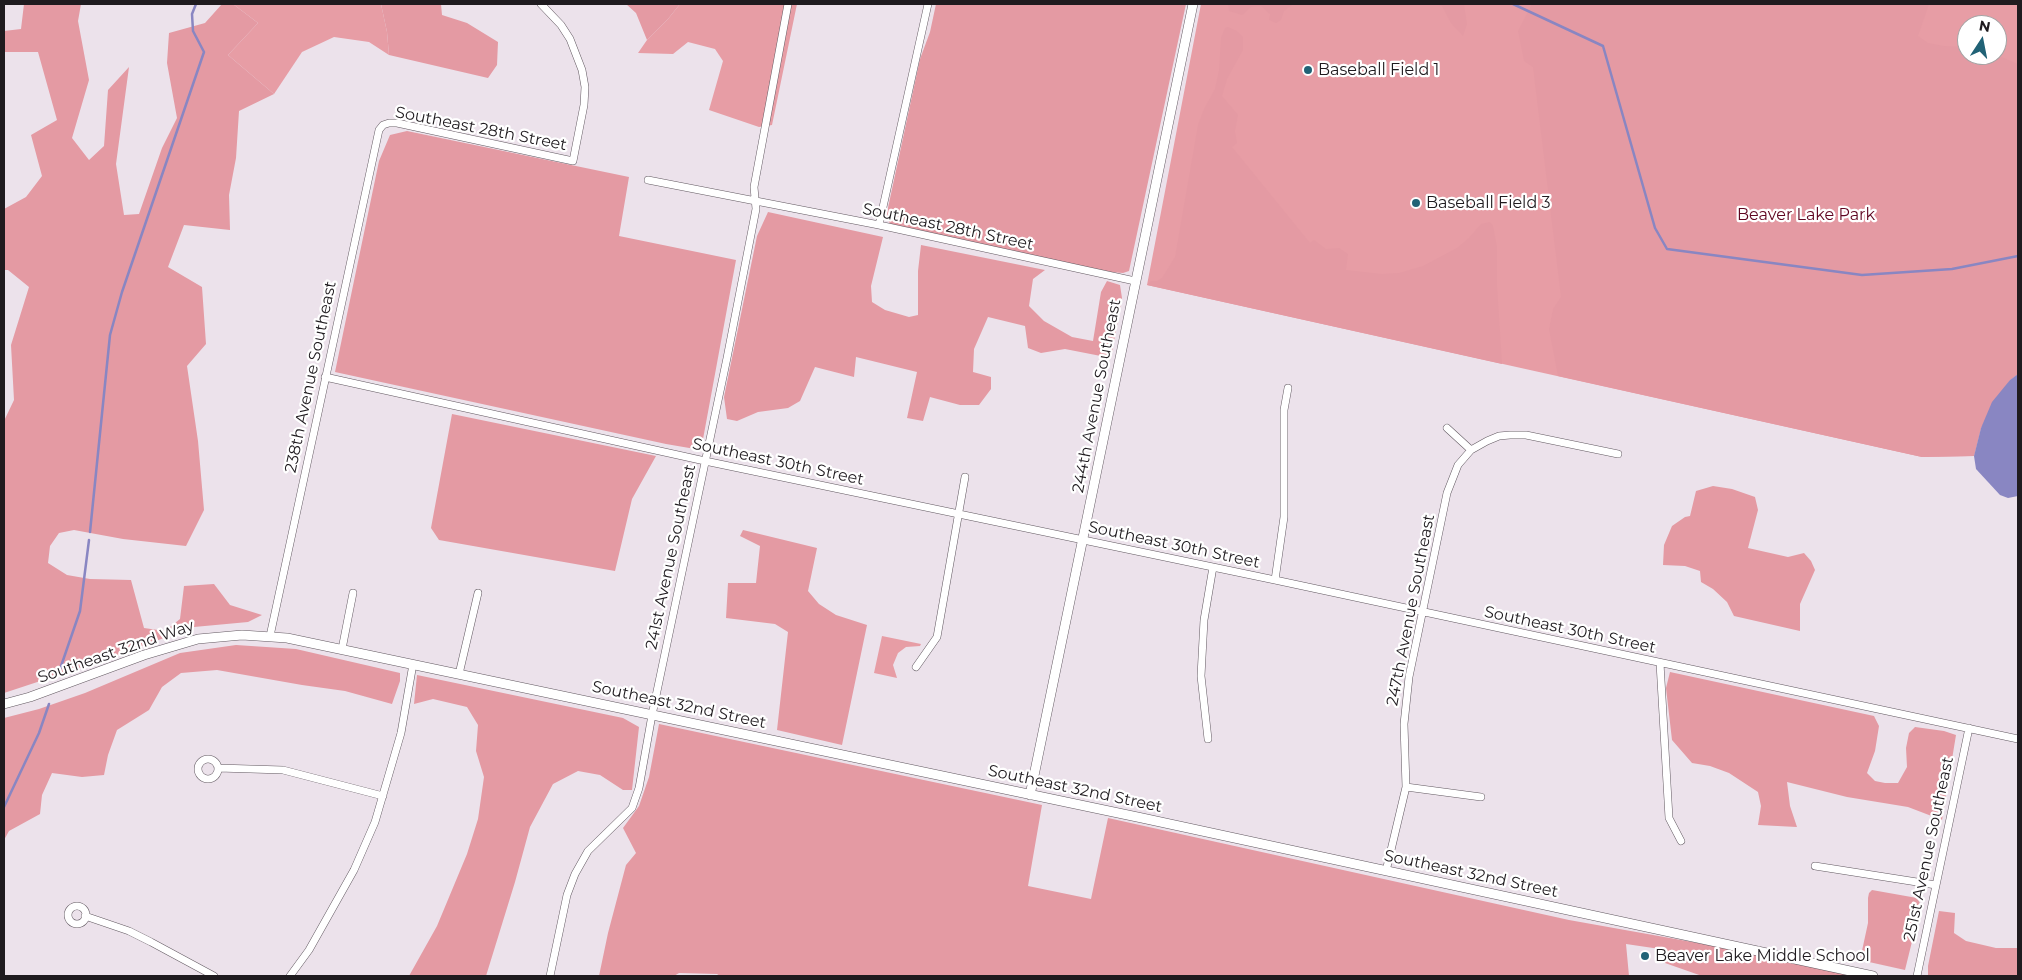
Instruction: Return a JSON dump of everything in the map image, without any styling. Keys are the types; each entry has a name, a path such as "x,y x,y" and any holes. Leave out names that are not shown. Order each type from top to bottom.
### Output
{"street":[{"name":"Southeast 28th Street","path":"383,125 389,122 397,123 573,161 584,105 585,87 582,70 570,39 561,25 541,4"},
{"name":"241st Avenue Southeast","path":"550,976 567,895 575,874 588,851 632,808 642,776 652,715 753,228 756,209 754,187 788,4"},
{"path":"879,225 928,4"},
{"name":"244th Avenue Southeast","path":"1030,795 1193,4"},
{"name":"238th Avenue Southeast","path":"270,636 379,130 383,125"},
{"name":"Southeast 28th Street","path":"648,180 879,225 1135,281"},
{"name":"Southeast 30th Street","path":"325,377 705,461 1275,580 2018,739"},
{"path":"1275,580 1284,518 1284,410 1288,388"},
{"path":"1447,428 1471,450 1493,439 1510,435 1526,435 1618,454"},
{"name":"247th Avenue Southeast","path":"1386,871 1406,787 1405,703 1409,677 1448,493 1458,464 1471,450"},
{"path":"916,666 937,637 965,478"},
{"path":"1208,739 1201,676 1204,620 1213,567"},
{"path":"459,674 478,592"},
{"path":"342,649 353,593"},
{"name":"Southeast 32nd Way","path":"4,704 30,697 153,652 198,639 234,635 270,636"},
{"name":"Southeast 32nd Street","path":"270,636 413,664 1873,976"},
{"path":"1660,663 1670,818 1681,841"},
{"path":"290,976 309,950 354,870 384,796 401,732 413,664"},
{"name":"251st Avenue Southeast","path":"1917,976 1969,728"},
{"path":"218,768 283,770 384,796"},
{"path":"1406,787 1480,798"},
{"path":"1816,866 1936,885"},
{"path":"85,916 151,942 214,976"}],"green space":[{"path":"24,4 81,4 78,21 89,80 72,138 89,160 104,146 108,90 129,67 116,164 124,215 139,214 162,148 177,118 167,63 169,33 205,23 222,4 233,4 258,23 228,55 274,94 239,111 236,158 229,195 230,230 184,225 168,267 202,287 206,344 187,366 198,441 204,510 186,546 123,539 74,530 59,533 50,546 48,563 67,575 90,579 131,580 144,628 165,631 180,619 184,586 214,584 230,605 262,615 248,622 194,627 101,661 4,693 4,421 14,400 11,345 29,287 8,270 4,270 4,209 26,197 42,176 31,135 57,120 38,52 4,52 4,31 21,29"},
{"path":"233,4 381,4 387,32 389,55 369,42 334,37 302,52 274,94 228,55 258,23"},
{"path":"381,4 441,4 442,15 467,23 498,42 497,65 488,78 389,55 387,32"},
{"path":"626,4 680,4 647,40 636,13"},
{"path":"680,4 797,4 772,125 759,127 709,110 723,61 715,49 688,42 673,54 638,53 647,40"},
{"path":"936,4 1186,4 1129,271 1123,273 1111,272 891,225 886,217 920,59 930,32"},
{"name":"Beaver Lake Park","path":"1201,4 2018,4 2018,374 2010,380 1981,428 1974,456 1922,457 1147,285"},
{"path":"1228,4 1304,4 1292,5 1284,11 1281,20 1276,23 1269,20 1270,14 1261,6 1251,7 1242,15 1229,11"},
{"path":"1436,4 1464,4 1467,24 1463,36 1451,23 1442,6"},
{"name":"Beaver Lake Park","path":"1532,4 1929,4 1918,36 1928,43 1957,47 1957,65 2007,65 2007,59 2018,64 2018,374 2010,380 1981,428 1974,456 1922,457 1558,376 1549,329 1553,309 1561,297 1533,67 1524,61 1518,31"},
{"path":"1228,27 1237,31 1243,37 1243,50 1227,79 1222,96 1238,115 1235,131 1237,143 1232,147 1310,243 1314,240 1326,249 1339,248 1348,254 1346,270 1382,274 1399,273 1423,266 1457,248 1481,224 1490,222 1493,226 1497,247 1497,285 1502,364 1147,285 1151,281 1157,281 1162,278 1175,257 1198,125 1215,89 1219,70 1221,38 1225,28"},
{"path":"407,131 629,177 619,236 736,260 701,450 335,372 379,161 390,135"},
{"path":"768,212 883,237 871,286 872,302 885,310 909,317 918,315 918,271 921,245 1045,270 1033,279 1029,306 1044,321 1072,337 1093,341 1101,292 1107,281 1120,285 1122,298 1111,358 1065,349 1041,353 1028,348 1025,326 988,317 974,349 973,372 991,377 991,389 979,405 960,405 930,397 923,421 907,418 917,372 856,357 854,377 815,367 800,401 788,408 758,412 737,421 727,419 724,397 757,236"},
{"path":"452,414 656,456 632,499 615,571 439,540 431,528"},
{"path":"1713,486 1732,489 1755,497 1758,510 1748,548 1788,557 1804,553 1811,561 1815,570 1800,604 1800,631 1734,616 1727,602 1713,589 1701,582 1700,571 1685,566 1663,565 1664,545 1672,526 1685,517 1690,516 1696,491"},
{"path":"743,530 817,548 808,591 819,604 836,615 867,625 842,745 777,730 788,632 775,624 726,618 728,583 756,583 760,546 740,536"},
{"path":"882,636 921,644 920,646 906,647 898,653 893,665 897,678 874,673"},
{"path":"236,645 296,649 400,673 400,681 392,704 345,691 217,670 181,673 162,687 149,710 117,730 108,755 104,775 82,777 52,773 42,795 40,814 9,831 4,840 4,718 39,709 85,693 180,653"},
{"path":"1670,672 1874,716 1879,726 1875,751 1867,773 1875,781 1898,783 1907,767 1906,748 1909,733 1915,727 1944,731 1956,735 1942,820 1908,807 1847,797 1787,782 1790,806 1797,827 1758,825 1761,806 1758,792 1729,773 1710,766 1692,763 1672,740 1666,688"},
{"path":"417,675 623,718 639,727 632,790 623,790 600,775 578,771 553,784 530,827 486,976 409,976 437,926 467,854 478,819 484,777 476,751 478,725 467,707 433,699 414,704"},
{"path":"659,724 1042,805 1028,886 1091,899 1108,818 1569,920 1709,945 1854,976 1702,976 1665,963 1660,949 1626,944 1629,976 720,976 717,974 679,973 674,976 599,976 626,865 636,853 623,828 639,806 649,777"},
{"path":"1872,890 1917,898 1921,905 1905,970 1860,960 1868,923 1868,898"},
{"path":"1939,911 1955,913 1954,933 1966,941 1996,948 2018,948 2018,976 1928,976 1928,966"}],"shaded area":[{"path":"2018,374 2018,496 2008,498 2000,495 1976,469 1974,456 1981,428 1992,402 2010,380"}],"waterway":[{"path":"90,532 110,335 122,292 204,52 193,31 192,14 196,4"},
{"path":"1513,4 1603,46 1655,228 1667,249 1862,275 1952,269 2018,256"},
{"path":"59,672 80,611 89,540"},
{"path":"4,807 39,733 49,704"}],"place":[{"name":"Baseball Field 1","path":"1308,70"},
{"name":"Baseball Field 3","path":"1416,203"},
{"name":"Beaver Lake Middle School","path":"1645,956"}]}
